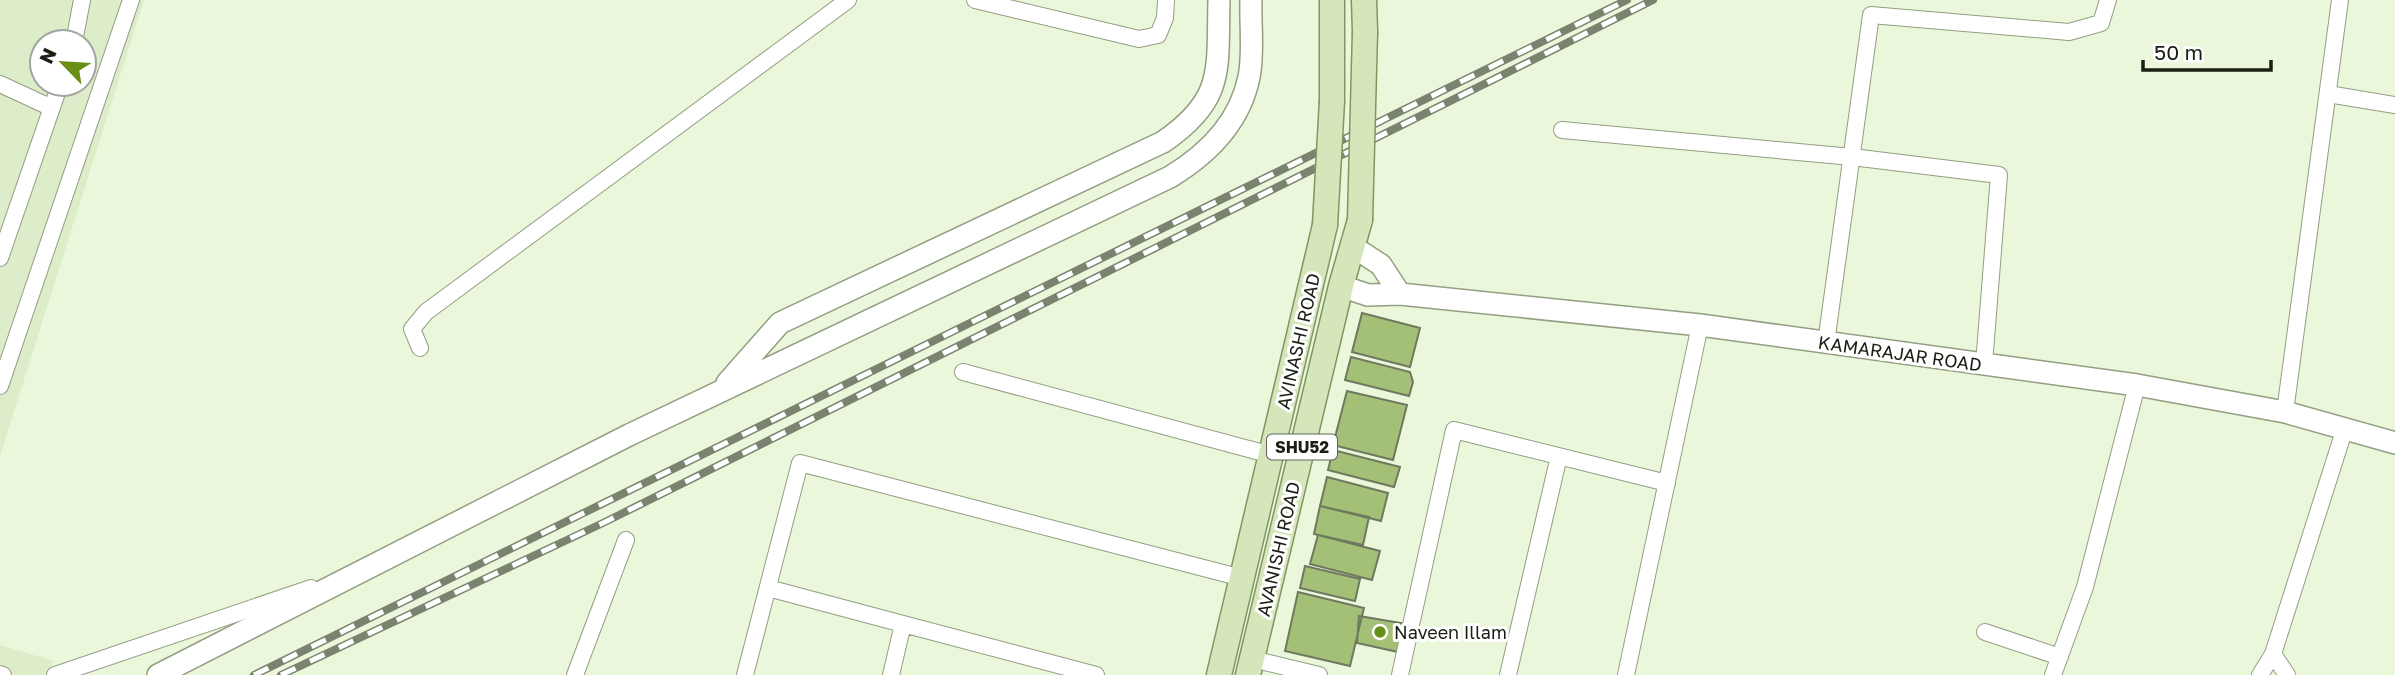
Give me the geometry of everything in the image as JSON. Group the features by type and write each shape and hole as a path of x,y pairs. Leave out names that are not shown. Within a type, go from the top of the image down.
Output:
{"main road":[{"path":"721,390 780,323 1163,142 1191,123 1206,103 1216,77 1219,0"},
{"path":"158,675 721,390 1170,177 1200,159 1240,107 1250,76 1251,0"},
{"name":"AVINASHI ROAD","path":"1219,675 1325,225 1332,101 1332,0"},
{"name":"AVANISHI ROAD","path":"1250,667 1341,286 1360,220 1364,0"},
{"path":"1352,246 1381,265 1400,294"},
{"name":"KAMARAJAR ROAD","path":"1341,286 1384,297 1400,294 1700,325 2137,385 2285,412 2344,431 2395,443"},
{"path":"1240,589 1264,606"}],"street":[{"path":"77,28 82,0"},
{"path":"0,386 131,0"},
{"path":"420,348 412,329 426,312 848,0"},
{"path":"975,0 1139,39 1158,35 1166,18 1166,0"},
{"path":"1826,343 1871,15 2069,32 2101,23 2108,0"},
{"path":"2285,412 2340,0"},
{"path":"0,84 52,108"},
{"path":"2328,94 2395,105"},
{"path":"0,258 55,98"},
{"path":"1562,130 1852,157 1999,175 1984,364"},
{"path":"1626,675 1700,325"},
{"path":"964,372 1271,455"},
{"path":"2053,675 2085,587 2137,385"},
{"path":"1400,675 1454,430 1667,483"},
{"path":"2260,675 2273,654 2344,431"},
{"path":"1508,675 1559,456"},
{"path":"745,675 800,463 1240,589"},
{"path":"575,675 626,540"},
{"path":"55,675 362,571"},
{"path":"768,588 1096,675"},
{"path":"891,675 903,624"},
{"path":"1985,632 2060,657"},
{"path":"2273,654 2287,675"},
{"path":"1250,667 1319,675"}],"shaded area":[{"path":"0,0 144,0 0,456"},
{"path":"0,645 54,661 46,675 0,675"}],"building":[{"path":"1362,313 1420,328 1410,367 1352,352"},
{"path":"1351,357 1410,372 1413,382 1409,396 1345,380"},
{"path":"1347,391 1407,405 1393,460 1333,445"},
{"path":"1333,450 1400,467 1394,487 1328,470"},
{"path":"1327,477 1388,493 1381,521 1320,506"},
{"path":"1320,506 1369,517 1363,545 1314,534"},
{"path":"1318,535 1380,551 1372,580 1310,564"},
{"path":"1305,566 1360,579 1355,601 1300,588"},
{"path":"1298,592 1364,608 1350,666 1285,651"},
{"name":"Naveen Illam","path":"1359,616 1407,624 1398,652 1357,643"}],"railway":[{"path":"254,675 1627,0"},
{"path":"281,675 605,522 1653,0"}],"place":[{"name":"Naveen Illam","path":"1380,632"}]}
